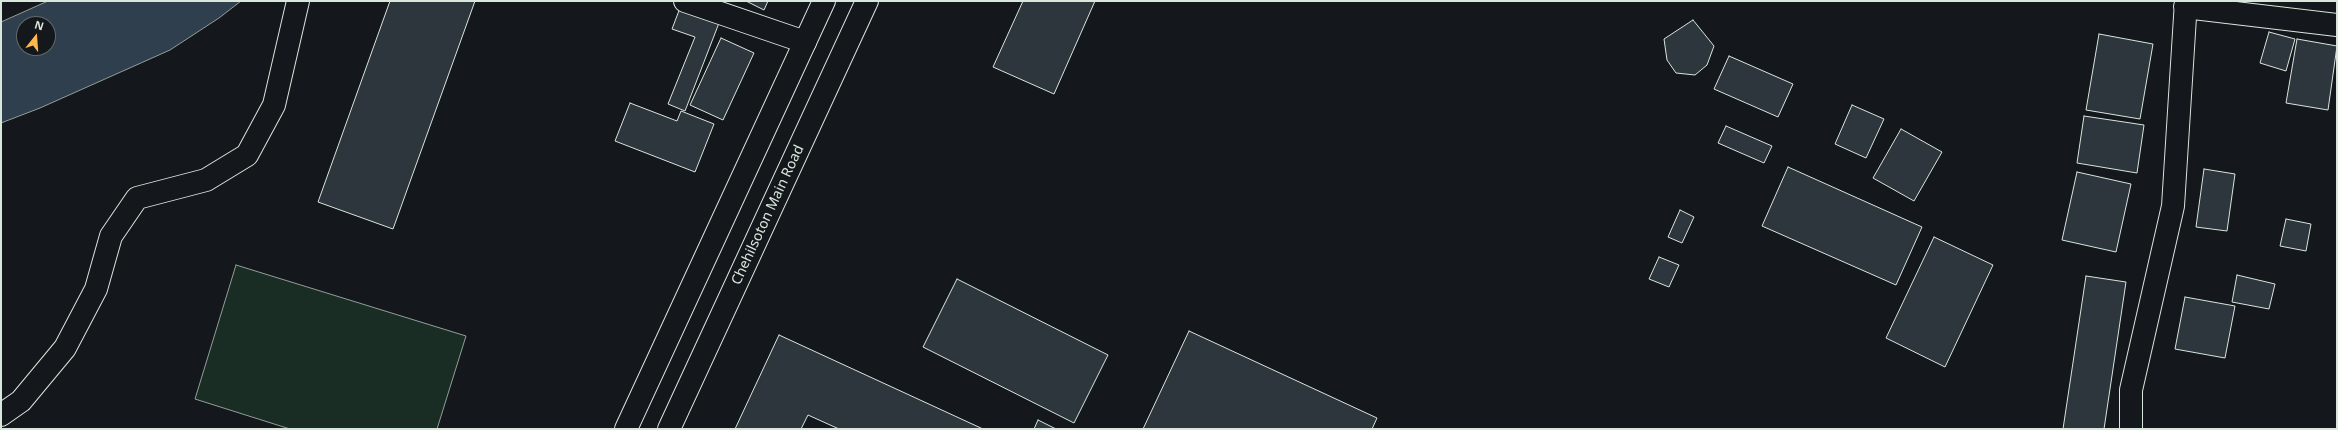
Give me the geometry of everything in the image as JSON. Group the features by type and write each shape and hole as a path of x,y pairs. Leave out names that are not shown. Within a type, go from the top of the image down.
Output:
{"street":[{"path":"1,415 21,402 65,348 96,289 111,236 137,198 206,180 247,155 274,104 298,1"},
{"path":"685,1 805,42"},
{"path":"626,429 824,1"},
{"name":"Chehilsoton Main Road","path":"669,429 868,1"},
{"path":"2131,429 2131,390 2174,206 2186,4 2337,25"}],"green space":[{"path":"236,265 466,336 437,429 290,429 195,399"}],"water":[{"path":"48,1 241,1 219,18 170,50 40,108 1,123 1,22"}],"building":[{"path":"390,1 475,1 393,229 318,202"},
{"path":"746,1 768,1 764,10"},
{"path":"1023,1 1095,1 1054,94 993,67"},
{"path":"680,8 719,23 685,111 668,104 695,37 672,29"},
{"path":"1693,20 1714,46 1707,65 1695,75 1676,73 1667,60 1664,39"},
{"path":"2269,32 2295,39 2286,71 2260,63"},
{"path":"2099,34 2153,44 2140,119 2086,110"},
{"path":"721,38 754,53 723,120 690,105"},
{"path":"2297,39 2337,46 2328,110 2286,103"},
{"path":"1729,56 1793,84 1778,117 1714,89"},
{"path":"630,103 677,121 681,111 714,124 695,172 615,141"},
{"path":"1852,105 1884,119 1866,158 1835,144"},
{"path":"2084,116 2144,125 2137,173 2077,163"},
{"path":"1726,126 1772,146 1764,163 1718,143"},
{"path":"1901,129 1942,152 1914,201 1873,178"},
{"path":"1788,167 1922,227 1896,285 1762,226"},
{"path":"2204,169 2235,174 2227,231 2196,227"},
{"path":"2077,172 2131,184 2116,252 2062,240"},
{"path":"1680,210 1694,217 1682,243 1668,237"},
{"path":"2286,219 2311,224 2306,251 2280,246"},
{"path":"1934,237 1993,265 1945,367 1886,338"},
{"path":"1659,257 1679,265 1669,287 1649,279"},
{"path":"2237,275 2275,284 2269,309 2232,302"},
{"path":"2086,276 2126,282 2104,429 2063,429"},
{"path":"957,279 1108,355 1074,423 923,347"},
{"path":"2185,297 2235,306 2225,358 2175,349"},
{"path":"1189,331 1377,418 1372,429 1143,429"},
{"path":"779,335 983,429 839,429 808,415 801,429 735,429"},
{"path":"1038,420 1056,429 1034,429"}]}
